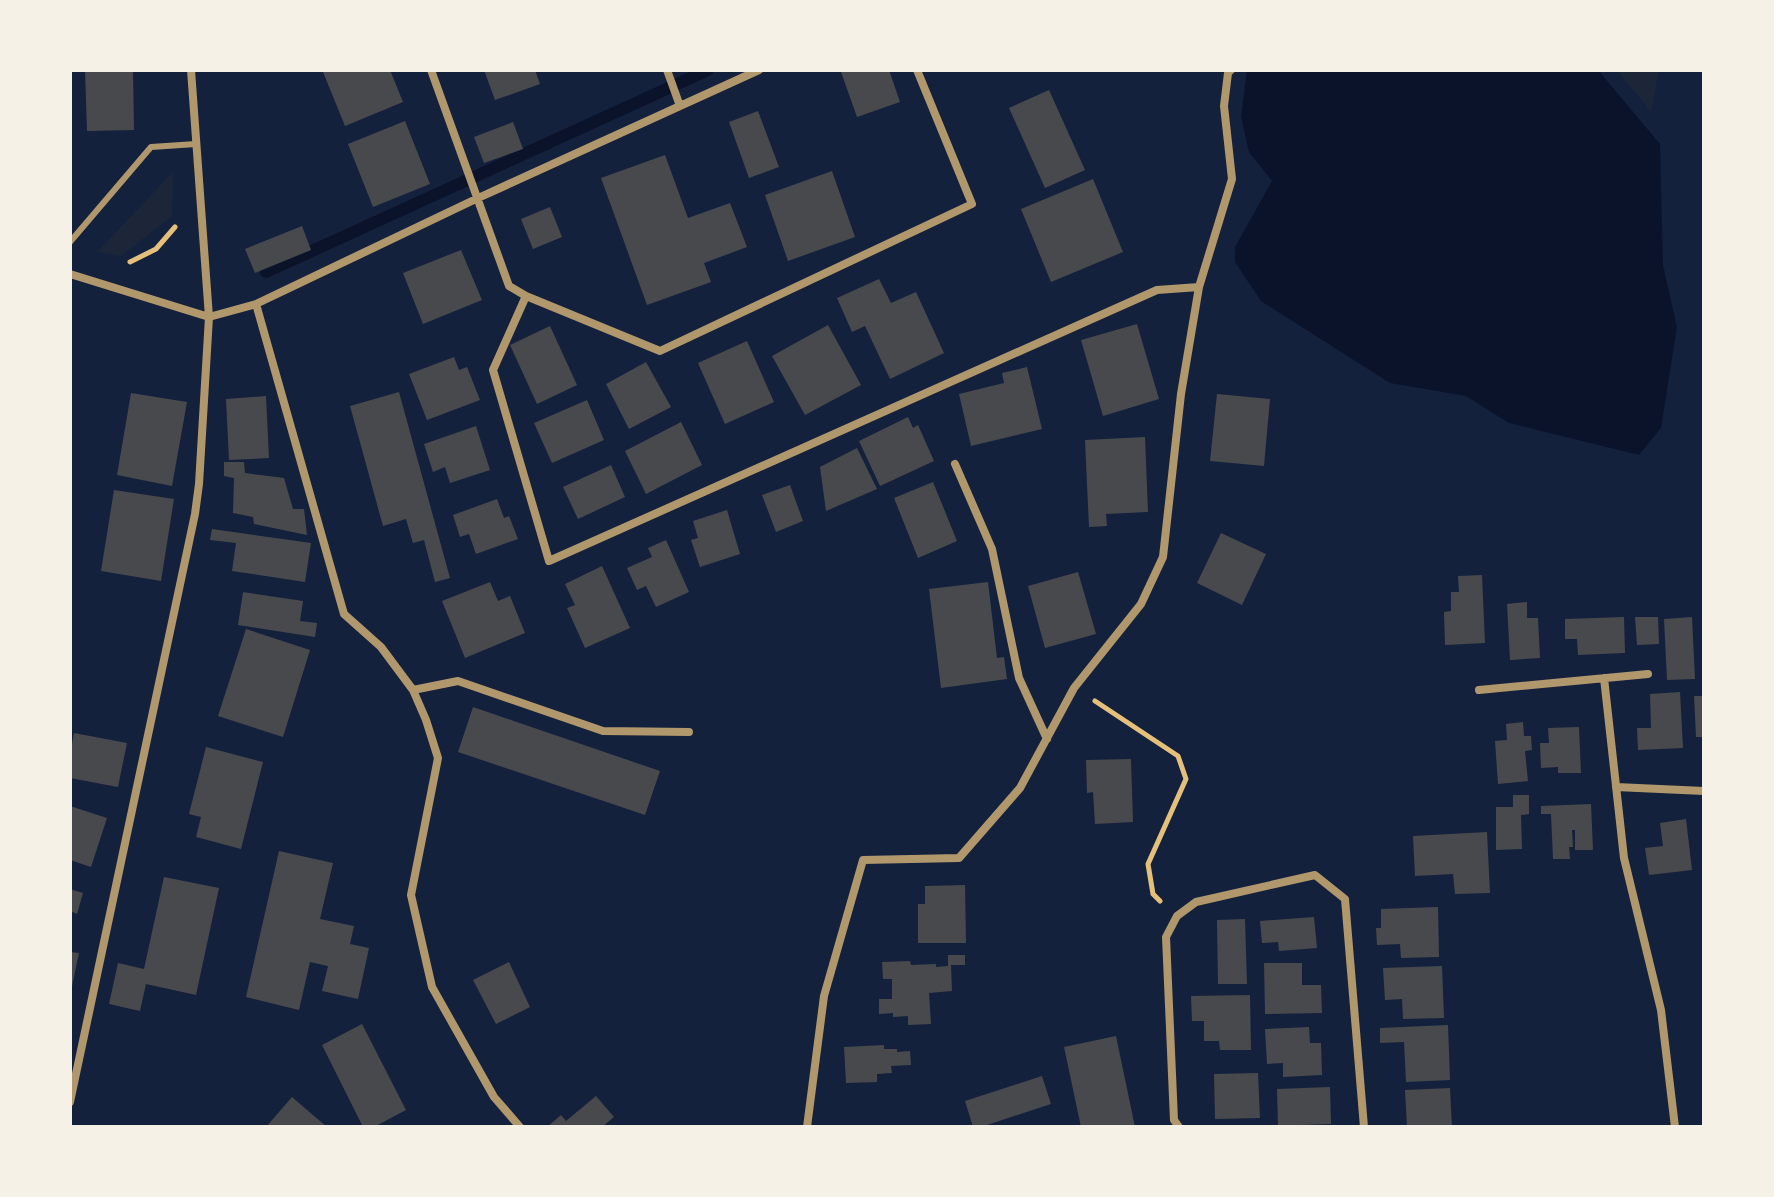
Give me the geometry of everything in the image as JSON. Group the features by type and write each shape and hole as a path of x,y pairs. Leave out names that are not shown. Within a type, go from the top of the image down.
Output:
{"street":[{"path":"70,1102 199,484 209,317 191,70"},
{"path":"431,70 509,286 526,296 660,351 972,204 917,70"},
{"path":"667,70 680,106"},
{"path":"70,275 209,317 256,304 476,199 759,70"},
{"path":"807,1127 824,996 863,860 959,858 1020,788 1074,688 1141,604 1163,557 1181,394 1199,287 1232,179 1224,106 1231,70"},
{"path":"526,296 493,370 549,561 1157,290 1199,287"},
{"path":"256,304 344,614 381,647 413,690 438,758 411,895 432,987 494,1097 520,1127"},
{"path":"955,464 992,549 1019,678 1047,739"},
{"path":"1479,690 1648,674"},
{"path":"1604,678 1624,858 1661,1010 1675,1127"},
{"path":"413,690 458,681 603,731 689,732"},
{"path":"1616,787 1704,791"},
{"path":"1179,1127 1174,1120 1166,937 1177,916 1196,902 1315,875 1345,899 1364,1127"}],"lane":[{"path":"70,242 151,147 196,144"}],"path":[{"path":"130,262 156,249 175,227"},
{"path":"1074,688 1178,756 1186,779 1148,864 1153,894 1177,916"}],"shaded area":[{"path":"1247,70 1598,70 1660,144 1663,265 1677,327 1661,428 1639,455 1509,423 1466,396 1390,383 1261,301 1235,262 1235,247 1272,181 1249,152 1241,117"},
{"path":"1617,70 1659,70 1651,112"},
{"path":"173,172 172,216 121,256 97,252"}],"building":[{"path":"85,70 133,70 134,130 87,131"},
{"path":"390,70 403,102 345,126 323,72"},
{"path":"484,70 535,70 540,84 495,100"},
{"path":"889,70 900,102 857,117 841,72"},
{"path":"1049,90 1085,170 1045,188 1009,108"},
{"path":"758,111 779,167 749,178 729,122"},
{"path":"405,121 430,184 373,207 348,144"},
{"path":"513,122 523,149 484,163 474,137"},
{"path":"665,155 688,218 730,203 747,247 704,263 711,282 647,305 601,178"},
{"path":"832,171 855,237 788,261 765,195"},
{"path":"1093,179 1123,252 1051,282 1021,209"},
{"path":"550,207 562,237 533,249 521,219"},
{"path":"302,226 311,250 255,273 245,249"},
{"path":"461,250 482,300 423,324 403,273"},
{"path":"879,279 891,303 916,292 944,353 890,379 865,326 852,332 837,298"},
{"path":"1137,324 1159,399 1103,416 1081,340"},
{"path":"828,325 861,385 805,415 772,356"},
{"path":"550,326 577,385 537,404 510,345"},
{"path":"747,341 774,402 725,424 698,363"},
{"path":"454,357 459,370 467,367 480,400 427,420 409,374"},
{"path":"646,362 671,407 629,429 606,384"},
{"path":"1027,367 1042,429 971,446 959,394 1004,383 1002,373"},
{"path":"399,392 450,578 435,582 424,540 413,543 406,519 383,526 350,406"},
{"path":"131,393 187,402 172,486 117,475"},
{"path":"1217,394 1270,399 1264,466 1210,461"},
{"path":"266,396 269,458 229,460 226,399"},
{"path":"587,400 604,440 552,463 534,423"},
{"path":"908,417 913,428 918,425 934,461 880,486 859,441"},
{"path":"681,422 702,465 646,494 625,451"},
{"path":"476,426 490,470 450,483 445,467 433,472 424,444"},
{"path":"1145,437 1148,512 1106,514 1107,526 1089,527 1085,440"},
{"path":"857,448 877,489 826,511 820,467"},
{"path":"224,462 244,462 245,473 284,478 293,509 304,509 307,535 254,524 253,517 233,513 234,478 224,476"},
{"path":"611,465 625,497 578,519 563,487"},
{"path":"933,482 957,541 918,558 894,498"},
{"path":"790,485 803,521 776,532 762,495"},
{"path":"114,490 174,499 161,581 101,571"},
{"path":"497,499 504,518 509,516 518,539 476,554 469,534 460,537 453,515"},
{"path":"727,510 740,554 700,567 691,540 698,538 693,521"},
{"path":"212,529 311,543 305,582 232,571 236,543 210,540"},
{"path":"1221,533 1266,554 1242,605 1197,583"},
{"path":"666,540 689,592 656,607 646,586 637,590 627,568 652,557 648,548"},
{"path":"602,566 630,628 585,648 567,608 575,605 565,584"},
{"path":"1078,572 1096,634 1045,648 1028,586"},
{"path":"1482,575 1485,643 1445,645 1444,612 1451,611 1451,592 1459,592 1458,576"},
{"path":"490,582 498,601 510,596 525,633 465,658 442,601"},
{"path":"988,582 997,658 1004,657 1007,679 941,688 929,589"},
{"path":"243,592 303,601 300,621 317,623 315,637 238,625"},
{"path":"1527,602 1527,618 1538,618 1540,658 1510,660 1507,604"},
{"path":"1624,617 1625,653 1578,655 1577,639 1565,639 1565,619"},
{"path":"1635,617 1658,617 1659,644 1637,645"},
{"path":"1692,617 1695,679 1667,680 1664,619"},
{"path":"246,629 310,650 283,737 218,716"},
{"path":"1680,692 1683,748 1638,750 1637,728 1651,728 1650,694"},
{"path":"1694,696 1704,696 1704,737 1696,737"},
{"path":"473,707 660,771 645,815 458,752"},
{"path":"1523,722 1524,736 1531,736 1532,750 1525,751 1528,781 1498,784 1495,741 1507,740 1506,724"},
{"path":"1579,727 1581,773 1558,773 1558,767 1541,768 1540,743 1549,743 1548,728"},
{"path":"74,733 127,743 118,787 70,778"},
{"path":"206,747 263,762 241,849 196,837 201,817 189,814"},
{"path":"1131,759 1133,822 1095,824 1093,792 1087,793 1086,760"},
{"path":"1513,795 1529,795 1529,814 1521,815 1522,849 1496,850 1496,807 1513,807"},
{"path":"1591,804 1593,850 1575,850 1575,830 1572,830 1570,859 1553,859 1551,814 1541,814 1541,806"},
{"path":"70,806 107,818 91,867 70,860"},
{"path":"1686,819 1692,870 1649,875 1645,848 1663,846 1660,823"},
{"path":"1487,832 1490,893 1455,894 1453,874 1415,876 1413,836"},
{"path":"279,851 333,863 320,919 354,926 350,944 369,948 358,999 322,991 328,966 310,962 299,1010 246,997"},
{"path":"164,877 219,888 196,995 146,984 140,1011 109,1004 118,963 144,969"},
{"path":"965,885 966,943 918,943 918,904 925,904 925,886"},
{"path":"70,889 83,893 77,914 70,911"},
{"path":"1438,907 1439,957 1401,958 1400,944 1377,945 1376,928 1381,928 1381,909"},
{"path":"1314,917 1317,948 1279,951 1278,942 1262,943 1260,921"},
{"path":"1245,919 1247,984 1218,984 1217,920"},
{"path":"70,952 79,953 71,991 70,991"},
{"path":"948,955 965,955 965,965 951,965 952,991 929,993 931,1024 908,1025 908,1016 879,1014 879,999 892,999 892,979 883,979 882,962 910,961 911,965 948,966"},
{"path":"509,962 530,1007 496,1024 473,980"},
{"path":"1264,963 1302,963 1302,985 1321,985 1322,1013 1265,1014"},
{"path":"1442,966 1444,1018 1403,1019 1402,999 1385,1000 1383,968"},
{"path":"1250,995 1251,1050 1220,1050 1219,1041 1204,1041 1204,1021 1192,1021 1191,996"},
{"path":"362,1024 406,1110 374,1127 363,1127 322,1045"},
{"path":"1448,1025 1450,1080 1406,1082 1404,1042 1380,1043 1380,1028"},
{"path":"1309,1027 1310,1043 1321,1043 1322,1075 1283,1077 1283,1063 1267,1064 1265,1029"},
{"path":"1116,1036 1135,1127 1081,1127 1064,1047"},
{"path":"884,1045 884,1049 897,1049 897,1052 910,1051 911,1065 891,1066 892,1073 877,1074 877,1082 846,1083 844,1047"},
{"path":"1258,1073 1260,1118 1215,1119 1214,1074"},
{"path":"1042,1076 1051,1104 973,1127 965,1101"},
{"path":"1330,1087 1331,1124 1278,1127 1277,1089"},
{"path":"1450,1088 1452,1127 1407,1127 1405,1090"},
{"path":"596,1096 614,1117 602,1127 547,1127 561,1115 566,1121"},
{"path":"292,1097 327,1127 266,1127"}],"waterway":[{"path":"266,272 708,70"}]}
